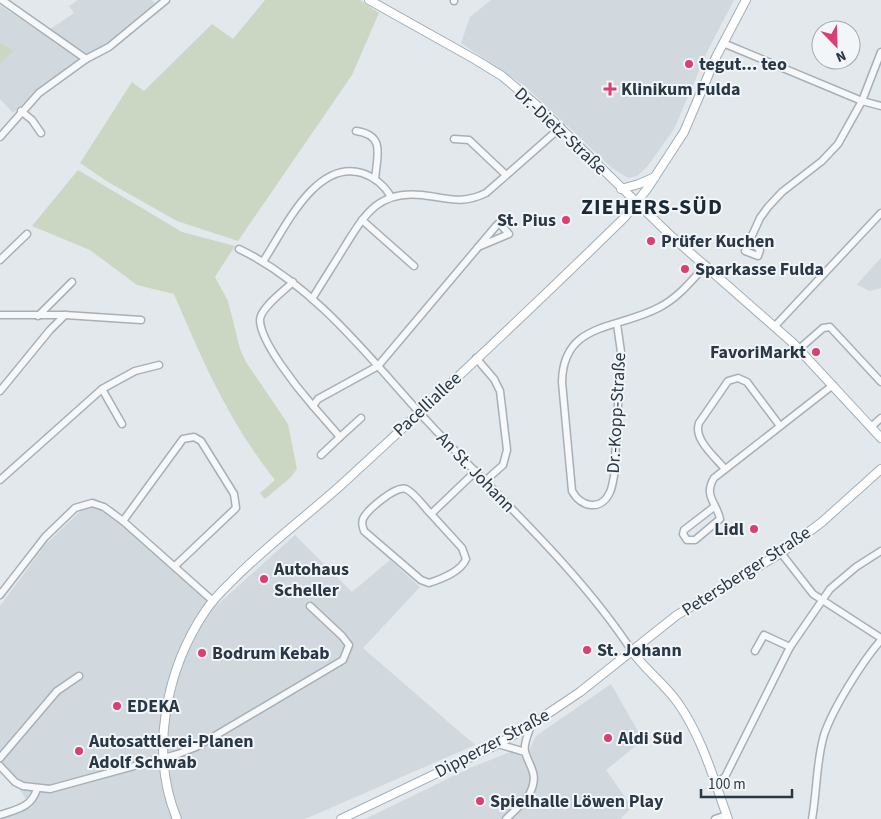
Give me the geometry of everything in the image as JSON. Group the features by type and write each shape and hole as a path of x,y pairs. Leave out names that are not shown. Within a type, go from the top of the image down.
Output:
{"main road":[{"name":"Dr.-Dietz-Straße","path":"369,0 489,68 519,90 561,127 636,203 799,348 881,438"},
{"name":"Pacelliallee","path":"178,819 170,799 165,758 166,704 188,643 213,601 244,569 419,412 622,220 656,176 684,132 723,43 746,0"},
{"path":"622,188 639,184 656,176"},
{"name":"Petersberger Straße","path":"632,651 677,615 781,552 822,522 881,469"},
{"path":"632,651 644,668 677,701 699,742 728,817"},
{"name":"Dipperzer Straße","path":"341,819 498,744 532,725 580,692 632,651"}],"street":[{"path":"2,0 86,59"},
{"path":"0,137 21,111 39,93 86,59 122,38 166,0"},
{"path":"723,43 862,101 881,106"},
{"path":"750,241 760,218 777,198 822,161 838,144 862,101 881,52"},
{"path":"21,111 32,120 41,133"},
{"path":"312,299 370,209 391,197 412,194 460,202 473,199 486,193 505,174 561,127"},
{"path":"356,131 372,136 376,142 378,149 374,179"},
{"path":"454,139 469,140 505,174"},
{"path":"264,260 312,189 322,180 336,173 345,171 359,172 374,179 391,197"},
{"path":"775,326 881,213"},
{"path":"362,220 414,266"},
{"path":"313,406 318,399 378,366 490,231 499,223 509,234 478,247"},
{"path":"0,260 27,234"},
{"name":"An St. Johann","path":"239,249 264,260 293,282 378,366 559,560 619,631 632,651"},
{"name":"Dr.-Kopp-Straße","path":"618,324 621,352 614,476 609,494 601,502 586,505 578,501 572,491 562,366 565,356 578,340 588,334 654,310 673,299 706,265"},
{"path":"38,316 72,282"},
{"path":"293,282 262,313 260,321 268,342 281,365 340,437"},
{"path":"0,315 65,315 141,320"},
{"path":"46,315 50,330"},
{"path":"0,391 50,330 65,315"},
{"path":"799,348 818,331 830,327 881,382"},
{"path":"476,358 494,378 500,391 507,450 503,465 485,481"},
{"path":"0,480 102,389 135,371 159,364"},
{"path":"725,469 700,439 697,430 699,423 728,381 738,378 747,382 780,426"},
{"path":"714,507 684,530 683,534 688,540 693,541 718,522 720,516 709,497 710,486 714,478 833,385"},
{"path":"102,389 122,424"},
{"path":"321,455 361,418"},
{"path":"872,427 881,418"},
{"path":"123,521 183,440 194,437 201,441 234,494 236,508 176,566"},
{"path":"431,514 476,471"},
{"path":"396,489 408,490 431,514 462,548 466,559 459,568 429,584 421,580 364,531 362,525 363,518 396,489"},
{"path":"0,595 45,538 75,508 92,503 104,507 123,521 176,566 213,601"},
{"path":"715,784 725,776 790,647 830,589 856,567 881,550"},
{"path":"781,552 813,594 822,602 881,639 870,652 838,706 824,735 812,819"},
{"path":"0,766 15,782 37,789 64,785 165,758 196,747 344,660 349,645 310,606"},
{"path":"755,651 764,635 790,647"},
{"path":"0,758 57,691 79,676"},
{"path":"506,819 527,797 534,782 533,767 525,752 526,742 532,725"},
{"path":"498,744 525,752"},
{"path":"0,815 26,806 32,801 37,789"},
{"path":"715,819 728,817"}],"shaded area":[{"path":"78,0 152,0 156,6 124,33 74,62 13,113 0,99 0,64 14,51 0,42 0,5 43,34 74,13 69,6"},
{"name":"Klinikum Fulda","path":"491,0 734,0 709,48 674,129 647,167 637,176 628,178 612,168 525,86 461,43 470,17"},
{"path":"881,258 881,288 870,291 859,286 857,284"},
{"path":"94,498 113,508 217,605 295,535 352,592 390,560 420,587 363,648 475,745 305,819 0,819 0,811 22,808 29,804 0,759 0,606 45,545"},
{"path":"611,684 643,740 606,770 632,807 620,819 365,819 472,767 508,753 514,752 521,756 523,754 531,764 529,750 536,736"}],"green space":[{"path":"265,0 360,0 379,13 352,75 238,241 177,221 108,182 80,163 132,82 144,91 212,24 233,39"},
{"path":"0,42 14,51 0,64"},
{"path":"78,170 182,232 235,246 215,277 228,301 240,349 246,362 288,424 297,469 291,477 265,499 260,493 275,480 244,437 218,391 174,294 137,285 90,250 32,226"}],"place":[{"name":"tegut... teo","path":"689,64"},
{"name":"Klinikum Fulda","path":"610,89"},
{"name":"St. Pius","path":"566,220"},
{"name":"Prüfer Kuchen","path":"651,241"},
{"name":"Sparkasse Fulda","path":"685,269"},
{"name":"FavoriMarkt","path":"816,352"},
{"name":"Lidl","path":"754,529"},
{"name":"Autohaus Scheller","path":"264,579"},
{"name":"St. Johann","path":"587,650"},
{"name":"Bodrum Kebab","path":"202,653"},
{"name":"EDEKA","path":"117,706"},
{"name":"Aldi Süd","path":"608,738"},
{"name":"Autosattlerei-Planen Adolf Schwab","path":"79,751"},
{"name":"Spielhalle Löwen Play","path":"480,801"}],"district":[{"name":"ZIEHERS-SÜD","path":"652,206"}]}
